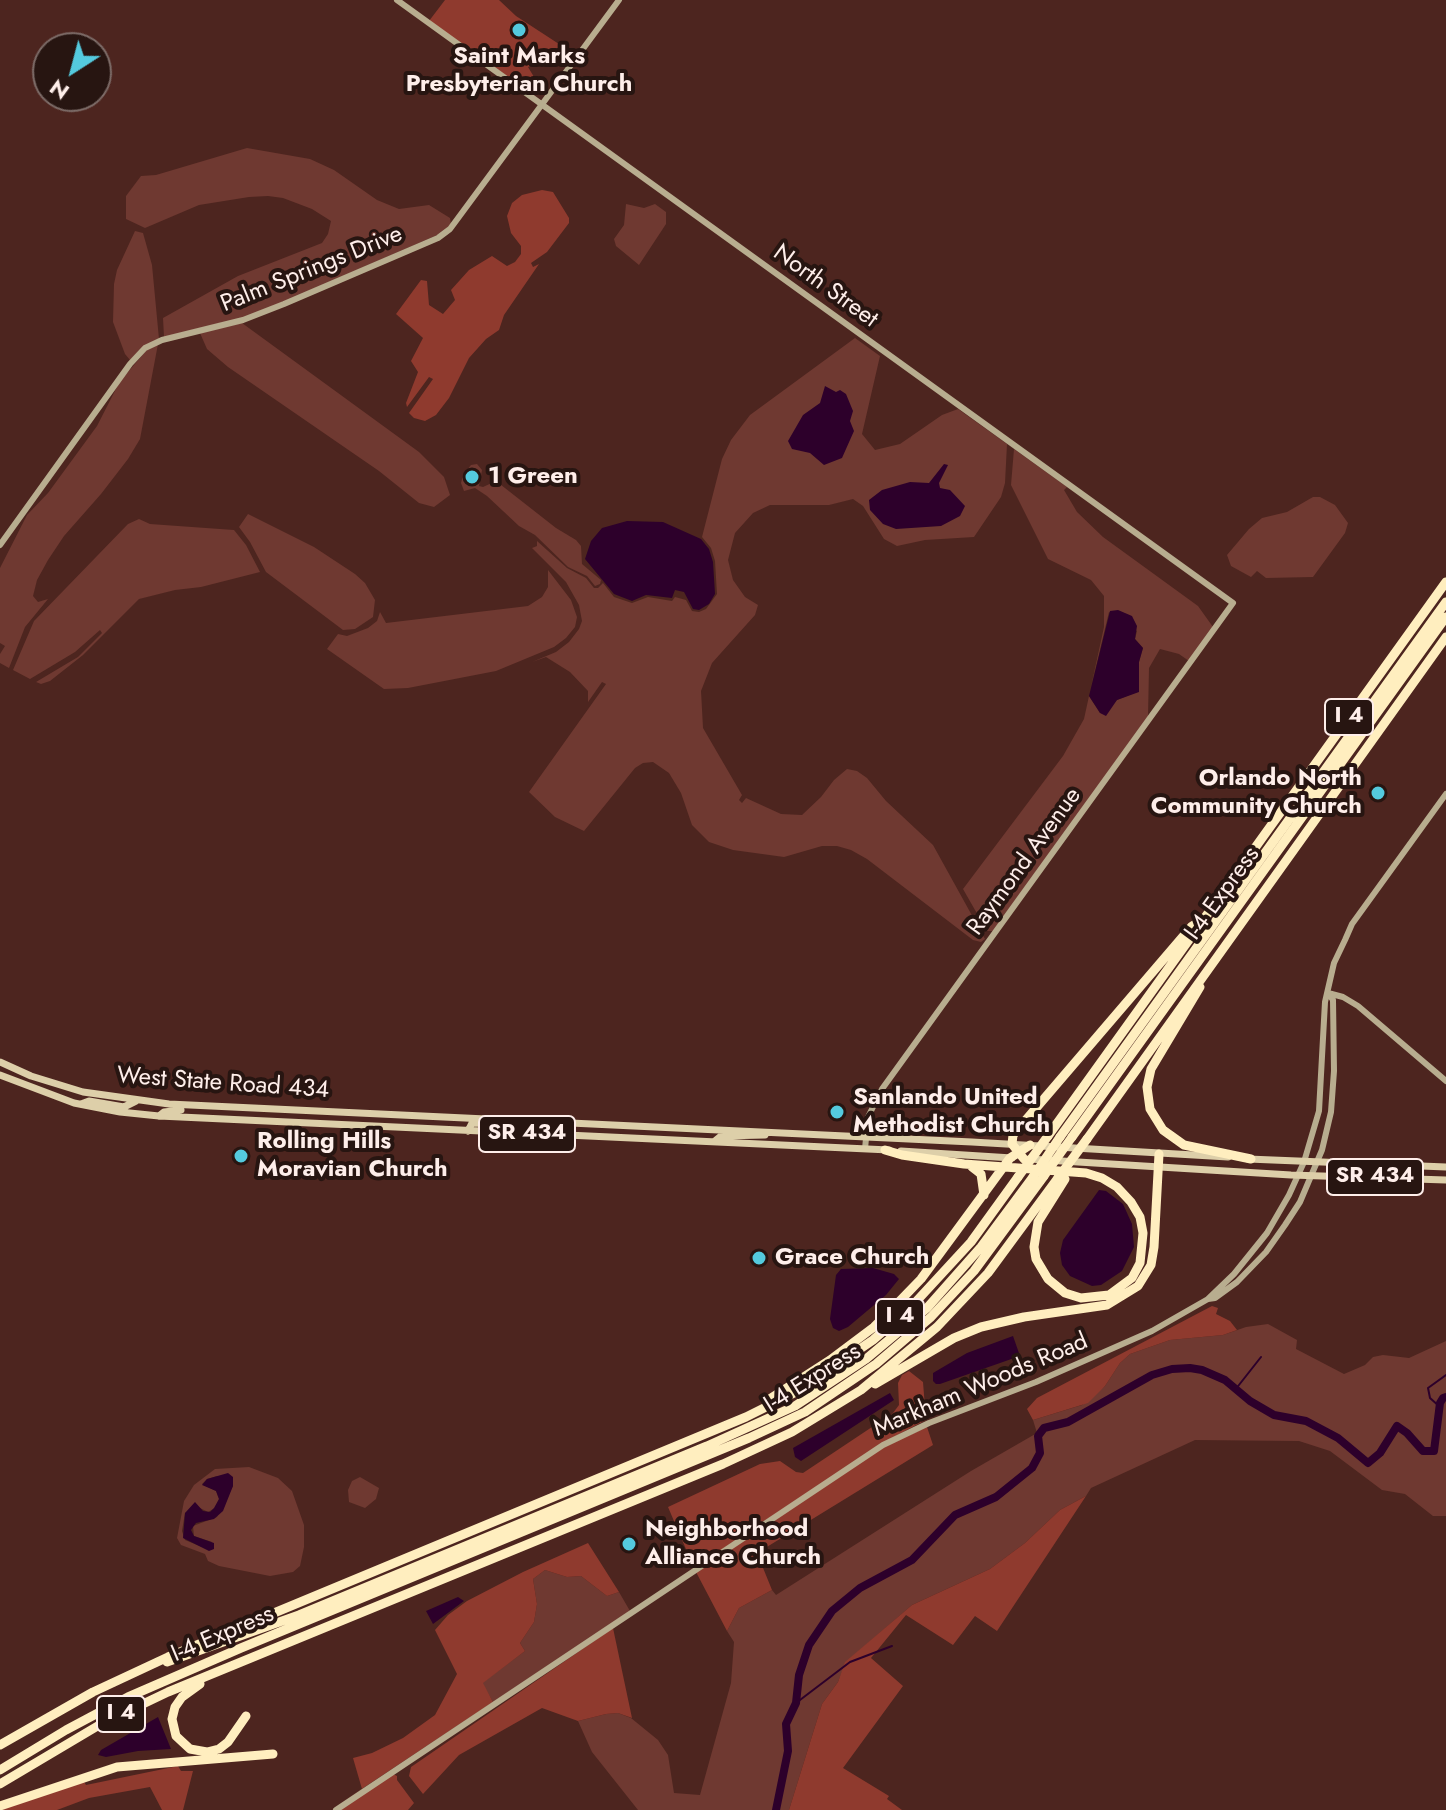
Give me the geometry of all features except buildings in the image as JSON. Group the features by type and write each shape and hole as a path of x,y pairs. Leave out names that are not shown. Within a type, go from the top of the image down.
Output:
{"highway":[{"name":"I 4","path":"0,1745 63,1708 144,1668 746,1417 833,1369 891,1326 957,1260 1446,582"},
{"name":"I-4 Express","path":"144,1668 182,1659 299,1615 720,1441 795,1406 866,1359 927,1308 981,1247 1446,602"},
{"name":"I-4 Express","path":"0,1770 128,1697 749,1438 805,1412 876,1364 931,1317 974,1271 1446,617"},
{"name":"I 4","path":"0,1784 126,1711 723,1464 792,1432 861,1390 912,1351 962,1303 1062,1178 1446,637"},
{"path":"1016,1153 1013,1135 1192,926 1205,918"},
{"path":"1206,972 1197,996 1151,1069 1148,1102 1160,1127 1184,1145 1251,1159"},
{"path":"746,1417 874,1327 921,1279 1003,1168 1016,1153 1030,1145"},
{"path":"885,1150 969,1165 1086,1173 1117,1187 1140,1217 1143,1233 1140,1263 1132,1278 1109,1295 1081,1298 1065,1293 1048,1279 1036,1259 1034,1247 1038,1222 1062,1178"},
{"path":"861,1390 888,1378 954,1338 981,1327 1024,1317 1107,1305 1127,1295 1138,1286 1151,1265 1159,1154"},
{"path":"969,1165 981,1174 984,1195"},
{"path":"246,1716 228,1742 207,1752 185,1746 176,1736 173,1725 175,1707 188,1692 250,1658"},
{"path":"0,1806 117,1767 273,1754"}],"main road":[{"name":"West State Road 434","path":"0,1062 71,1089 136,1101 207,1107 516,1120"},
{"name":"SR 434","path":"0,1075 42,1093 79,1104 159,1116 885,1150 1016,1153"},
{"path":"79,1104 89,1101 124,1107 136,1101"},
{"path":"159,1116 174,1109 207,1107"},
{"name":"SR 434","path":"516,1120 920,1140 1016,1153 1158,1166 1446,1180"},
{"path":"468,1131 472,1123 504,1124 516,1120"},
{"path":"663,1139 706,1136 717,1130"},
{"path":"715,1141 721,1136 758,1137 773,1132"},
{"name":"SR 434","path":"1030,1145 1304,1162 1446,1167"}],"street":[{"name":"North Street","path":"397,0 1233,603"},
{"name":"Palm Springs Drive","path":"0,545 130,364 145,348 162,340 243,320 443,235 458,220 619,0"},
{"name":"Raymond Avenue","path":"865,1149 868,1117 882,1089 1233,603"},
{"path":"1446,794 1352,924 1334,963 1328,993 1358,1006 1446,1081"},
{"name":"Markham Woods Road","path":"1208,1299 1215,1298 1237,1282 1266,1252 1300,1202 1318,1162 1331,1112 1333,1000 1328,993"},
{"name":"Markham Woods Road","path":"336,1810 883,1445 929,1423 1124,1344 1178,1318 1208,1299 1234,1274 1267,1233 1304,1162 1319,1111 1328,993"}],"shaded area":[{"path":"445,0 499,0 516,16 562,46 564,53 557,60 528,67 537,82 532,94 429,21"},
{"path":"247,148 310,159 334,170 377,200 399,209 429,205 450,218 451,224 442,233 283,302 242,318 164,337 163,318 238,276 322,243 328,234 331,221 312,209 268,196 199,205 145,228 126,219 126,196 141,176 156,175"},
{"path":"542,190 553,192 569,223 547,252 531,263 533,267 539,264 504,315 499,330 469,358 449,398 436,415 425,421 414,418 409,413 433,379 429,377 407,407 418,372 411,361 423,338 396,314 421,280 427,281 429,305 443,314 455,300 451,290 469,270 492,256 507,266 515,262 521,254 521,246 511,233 507,216 512,203 522,195"},
{"path":"626,204 644,208 655,204 666,212 666,224 639,265 616,246 614,239 624,225"},
{"path":"135,231 143,233 152,265 159,339 144,346 130,360 113,322 114,284"},
{"path":"242,323 419,452 444,477 450,495 434,507 419,503 207,349 200,333"},
{"path":"855,338 880,356 862,434 875,450 900,444 942,415 958,409 1007,444 1001,497 974,537 925,540 897,546 884,539 863,506 853,499 829,505 770,505 753,513 735,533 728,560 733,580 745,597 758,605 755,615 712,663 701,691 703,728 742,795 739,800 742,803 746,798 781,814 802,815 847,769 867,778 886,801 933,845 985,939 981,942 973,940 851,850 822,846 784,857 733,850 709,842 692,825 681,793 669,773 653,762 635,768 584,831 555,817 529,792 606,684 602,682 588,702 588,691 570,672 546,657 532,662 556,652 569,642 582,621 579,605 566,582 532,548 537,546 537,541 567,568 586,578 594,588 603,583 614,597 632,603 648,597 672,601 675,597 686,600 692,611 706,609 717,594 715,561 711,548 702,537 722,459 731,440 750,415"},
{"path":"158,344 140,439 128,459 48,560 37,580 33,596 38,602 48,599 25,627 9,668 0,663 0,654 5,646 0,643 0,568 27,515 48,493 97,426 120,381 147,350"},
{"path":"825,386 846,394 853,411 850,421 854,431 842,458 824,465 810,453 792,449 788,441 803,415 820,403"},
{"path":"1014,449 1067,487 1064,490 1077,512 1103,537 1198,606 1213,627 1189,661 1179,654 1160,649 1149,668 1148,717 993,931 987,931 963,889 1063,756 1084,719 1089,696 1100,713 1117,700 1139,691 1139,662 1143,648 1135,639 1137,631 1109,612 1091,687 1104,627 1104,596 1091,580 1048,559 1011,485"},
{"path":"477,464 482,470 479,486 496,481 576,540 581,546 582,564 601,580 600,584 595,586 587,576 568,567 487,496 475,488 464,491 461,483 463,475 471,465"},
{"path":"944,464 948,465 939,483 940,488 950,490 965,506 960,516 941,526 896,529 883,524 870,510 869,500 882,490 910,482 929,483"},
{"path":"1313,497 1335,505 1348,523 1345,533 1313,577 1266,578 1257,571 1251,577 1231,566 1227,555 1262,518 1287,512"},
{"path":"248,514 314,547 355,574 365,583 375,600 373,617 355,629 343,630 266,572 239,527"},
{"path":"139,519 150,524 234,530 260,572 139,599 83,655 50,681 36,682 78,657 102,633 100,630 75,652 30,679 13,670 34,621 128,524"},
{"path":"627,521 663,522 701,539 709,549 713,562 715,594 709,604 699,610 693,609 684,592 675,590 672,598 646,595 632,601 614,594 585,559 591,541 602,528"},
{"path":"548,570 571,600 577,617 575,627 554,647 496,671 408,688 384,689 327,649 338,634 347,636 368,628 377,621 380,612 386,623 528,606 542,597 548,587"},
{"path":"1118,610 1132,616 1137,626 1135,639 1143,648 1139,662 1139,692 1117,700 1106,716 1100,713 1089,696 1110,611"},
{"path":"1099,1190 1106,1191 1123,1204 1132,1224 1134,1247 1122,1271 1101,1285 1092,1286 1070,1276 1062,1265 1060,1253 1063,1240"},
{"path":"873,1268 894,1274 899,1279 886,1295 848,1327 839,1331 833,1328 830,1319 836,1275 841,1269"},
{"path":"1212,1306 1218,1308 1216,1314 1230,1321 1237,1330 1223,1335 1170,1340 1130,1354 1088,1403 1033,1420 1027,1409 1037,1398"},
{"path":"1268,1324 1297,1340 1296,1349 1344,1374 1365,1365 1373,1357 1409,1358 1446,1341 1446,1516 1433,1516 1405,1494 1382,1490 1330,1451 1299,1441 1195,1440 1091,1488 1086,1496 1060,1510 1025,1543 990,1569 912,1605 846,1662 838,1682 822,1704 789,1810 638,1810 592,1752 578,1721 618,1713 631,1718 658,1740 668,1755 674,1793 700,1795 731,1683 734,1642 727,1631 739,1608 772,1590 776,1595 971,1471 1037,1433 1033,1420 1082,1405 1105,1386 1130,1354 1170,1340 1223,1335"},
{"path":"1013,1336 1020,1356 940,1384 933,1381 933,1373 967,1353"},
{"path":"909,1371 923,1382 926,1420 882,1443 694,1568 668,1507 760,1464 780,1461 803,1473 893,1413 899,1405 898,1383 902,1375"},
{"path":"890,1393 894,1400 801,1461 795,1457 793,1448"},
{"path":"927,1427 933,1445 757,1553 772,1590 739,1608 727,1631 696,1572 884,1447"},
{"path":"249,1467 278,1478 292,1491 304,1525 300,1566 293,1572 270,1576 219,1566 208,1561 205,1554 181,1545 177,1538 184,1501 194,1485 215,1469","holes":["217,1476 231,1481 233,1486 217,1517 193,1526 194,1536 212,1542 202,1547 185,1540 182,1531 185,1513 200,1508 208,1512 215,1508 219,1499 216,1491 202,1484"]},
{"path":"228,1473 233,1477 233,1486 223,1511 214,1519 196,1523 191,1530 194,1536 214,1543 214,1549 209,1551 183,1538 185,1513 195,1502 203,1511 210,1512 219,1499 216,1491 202,1485 207,1479"},
{"path":"360,1477 379,1488 376,1499 365,1508 349,1502 348,1490 352,1481"},
{"path":"1086,1496 997,1631 975,1616 953,1645 906,1615 871,1658 903,1686 843,1768 889,1796 887,1799 902,1810 789,1810 822,1704 838,1682 845,1662 912,1605 990,1569 1025,1543 1060,1510"},
{"path":"588,1543 619,1592 607,1596 581,1576 567,1577 545,1570 533,1579 537,1604 534,1622 520,1643 525,1651 483,1683 493,1702 362,1789 353,1758 372,1753 403,1738 435,1715 457,1674 435,1630 448,1615 467,1601 523,1572"},
{"path":"545,1570 567,1577 581,1576 607,1596 619,1592 630,1611 493,1702 482,1683 525,1651 520,1643 534,1622 537,1604 533,1579"},
{"path":"458,1597 464,1601 433,1624 426,1611"},
{"path":"613,1628 632,1718 618,1713 578,1721 542,1708 459,1755 423,1794 409,1776 411,1767"},
{"path":"158,1717 171,1749 106,1757 98,1755 101,1750"},
{"path":"178,1766 181,1771 193,1771 183,1810 162,1810 150,1787 89,1798 57,1810 0,1810 83,1780 86,1785"},
{"path":"393,1774 414,1803 408,1810 340,1810"}],"waterway":[{"path":"1235,1390 1261,1357"},
{"path":"776,1810 788,1751 786,1724 796,1703 799,1675 809,1645 832,1611 860,1588 912,1560 955,1515 996,1497 1032,1468 1040,1453 1038,1436 1044,1428 1068,1422 1152,1375 1190,1368 1225,1380 1250,1401 1274,1415 1306,1421 1338,1438 1368,1463 1380,1453 1397,1426 1423,1451 1434,1451 1440,1403 1446,1397"},
{"path":"1440,1407 1430,1398 1428,1388 1446,1375"},
{"path":"796,1703 850,1662 892,1646"}],"place":[{"name":"Saint Marks Presbyterian Church","path":"519,30"},
{"name":"1 Green","path":"472,477"},
{"name":"Orlando North Community Church","path":"1378,793"},
{"name":"Sanlando United Methodist Church","path":"837,1112"},
{"name":"Rolling Hills Moravian Church","path":"241,1156"},
{"name":"Grace Church","path":"759,1258"},
{"name":"Neighborhood Alliance Church","path":"629,1544"}]}
